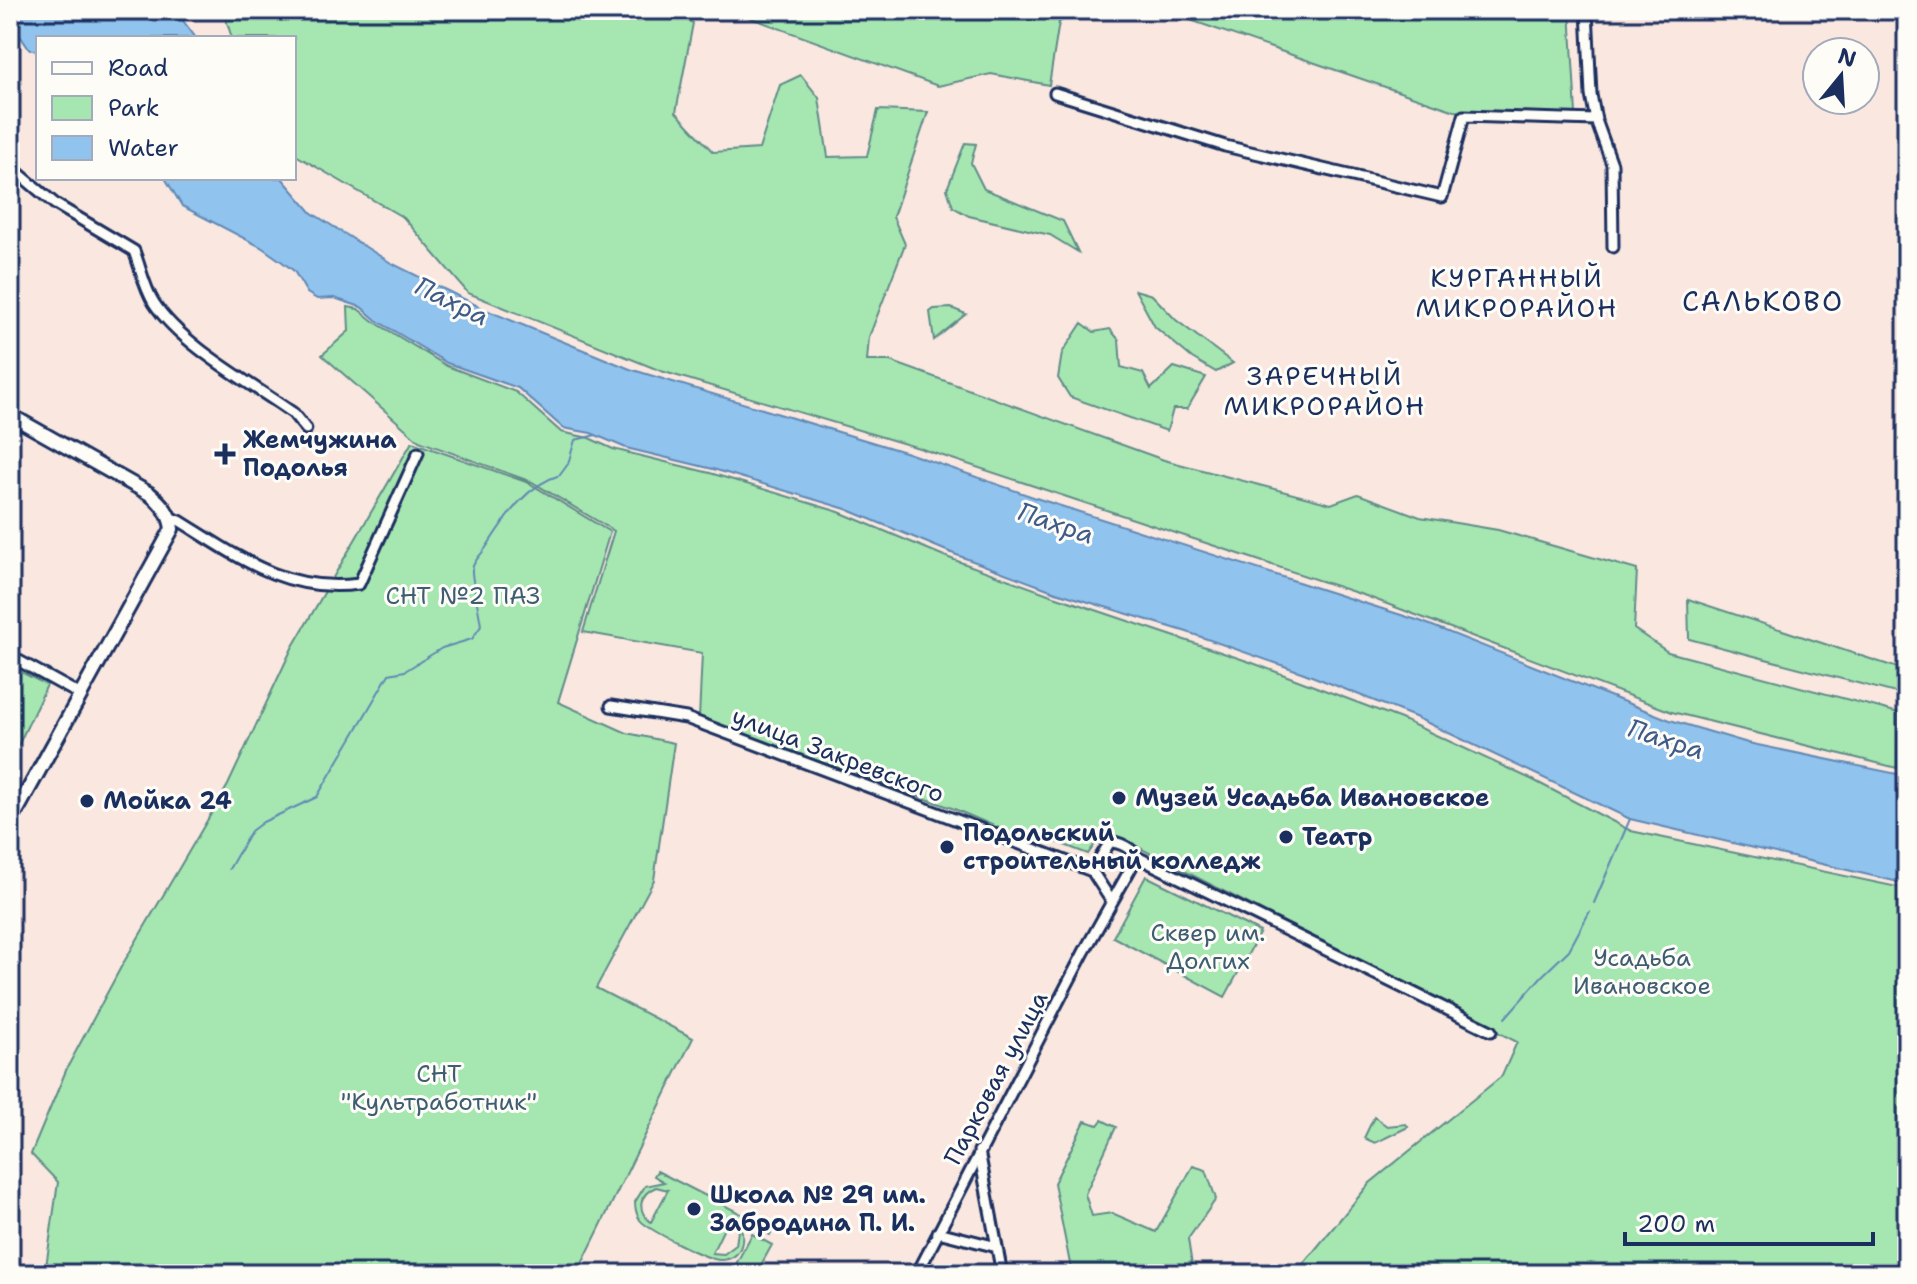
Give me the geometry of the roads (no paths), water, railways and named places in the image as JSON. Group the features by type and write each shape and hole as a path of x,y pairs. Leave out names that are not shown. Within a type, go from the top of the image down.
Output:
{"main road":[{"path":"10,415 150,494 162,503 171,518 172,529 10,823"}],"street":[{"path":"1587,10 1590,85 1596,120 1612,164 1613,247"},
{"path":"1055,93 1225,146 1442,197 1464,116 1596,120"},
{"path":"10,166 55,204 134,251 147,290 171,325 293,413 306,429"},
{"path":"171,518 273,576 338,587 359,584 418,453"},
{"path":"10,656 81,695"},
{"name":"улица Закревского","path":"611,706 686,718 1092,871"},
{"path":"1112,902 1092,871 1110,842 1117,842 1135,852 1137,857 1491,1031"},
{"name":"Парковая улица","path":"917,1274 979,1151 1137,857"},
{"path":"979,1151 1002,1274"},
{"path":"938,1232 997,1247"}],"water":[{"path":"10,10 175,10 194,36 36,36 36,51 29,49 10,21"},
{"name":"Пахра","path":"166,180 284,180 312,213 391,263 486,310 630,369 908,453 1039,499 1420,621 1670,720 1748,743 1907,776 1907,884 1630,819 1415,717 1304,673 1187,632 1056,592 846,509 713,469 626,448 591,433 563,428 518,388 447,363 376,320 361,307 334,298 317,299 307,293 294,271 261,247 182,206"}],"waterway":[{"path":"229,869 251,831 263,822 317,797 389,674 405,671 442,648 472,639 481,626 472,574 475,561 526,495 560,475 568,464 575,440 596,435"},
{"path":"1594,903 1630,819"},
{"path":"1505,1018 1569,950 1590,911"}],"place":[{"name":"Жемчужина Подолья","path":"225,454"},
{"name":"Музей Усадьба Ивановское","path":"1119,798"},
{"name":"Мойка 24","path":"87,801"},
{"name":"Театр","path":"1286,837"},
{"name":"Подольский строительный колледж","path":"947,847"},
{"name":"Школа № 29 им. Забродина П. И.","path":"694,1209"}],"district":[{"name":"КУРГАННЫЙ МИКРОРАЙОН","path":"1517,293"},
{"name":"САЛЬКОВО","path":"1763,301"},
{"name":"ЗАРЕЧНЫЙ МИКРОРАЙОН","path":"1325,391"}],"park label":[{"name":"СНТ №2 ПАЗ","path":"463,596"},
{"name":"Сквер им. Долгих","path":"1208,947"},
{"name":"Усадьба Ивановское","path":"1642,972"},
{"name":"СНТ \"Культработник\"","path":"439,1088"}]}
